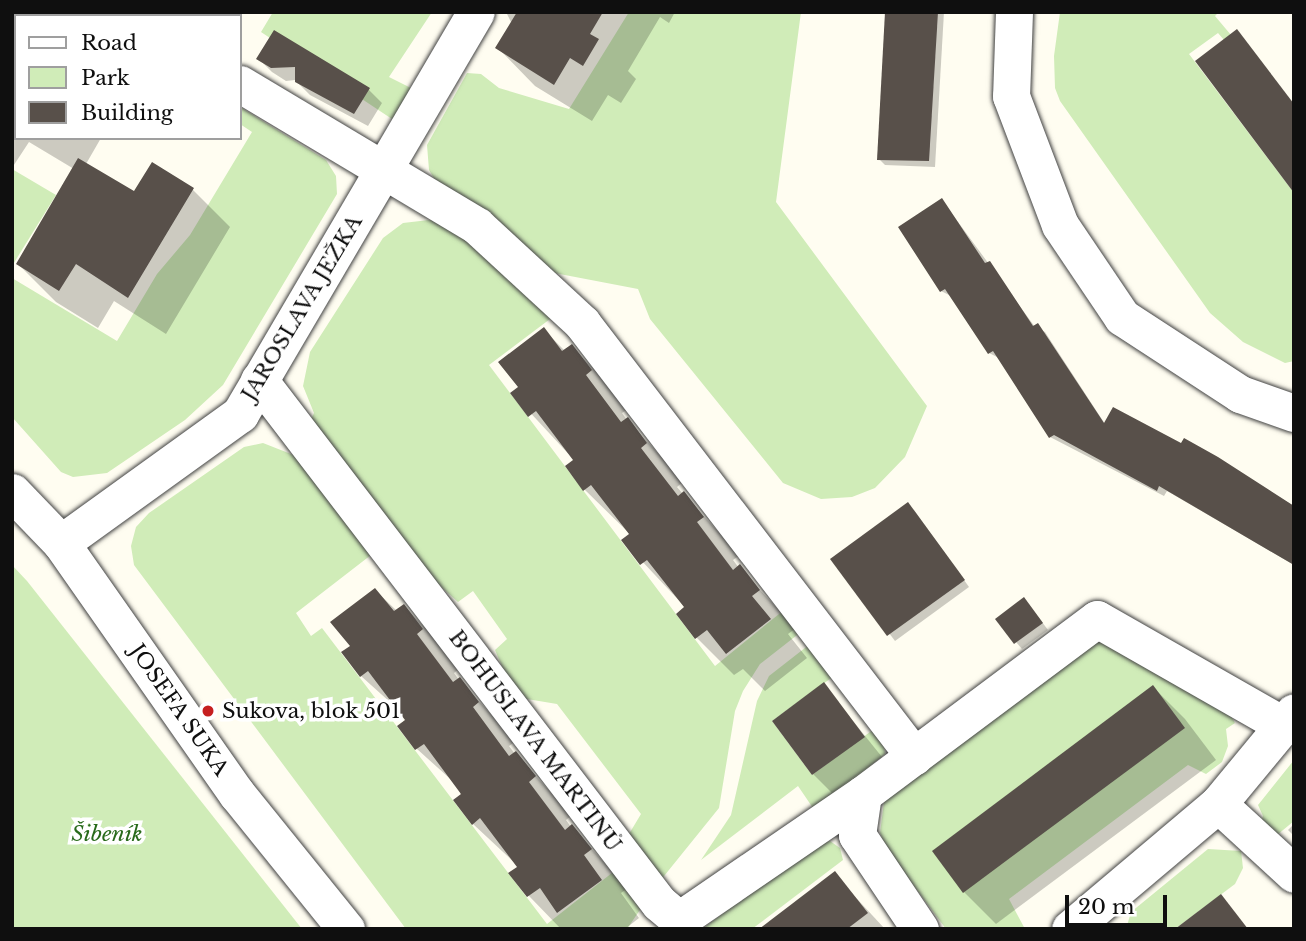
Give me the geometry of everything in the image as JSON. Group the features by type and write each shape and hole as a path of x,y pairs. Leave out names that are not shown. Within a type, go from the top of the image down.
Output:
{"street":[{"name":"JAROSLAVA JEŽKA","path":"61,543 240,414 476,12"},
{"path":"1014,12 1011,96 1060,225 1122,317 1240,394 1294,413"},
{"path":"242,85 477,226 582,323 914,755"},
{"name":"BOHUSLAVA MARTINŮ","path":"259,380 659,903 679,920 863,794"},
{"name":"JOSEFA SUKA","path":"12,492 61,543 237,794 346,929"},
{"path":"920,929 857,835 863,794 1097,619 1288,718 1218,804 1080,925"},
{"path":"1218,804 1294,874"}],"green space":[{"path":"273,12 432,12 389,77 415,90 398,123 261,32"},
{"path":"629,12 801,12 776,202 927,406 905,457 875,488 852,497 821,499 783,483 650,319 638,289 544,271 438,185 429,170 427,145 467,73 481,74 499,88 569,109"},
{"path":"1060,12 1219,12 1215,16 1231,35 1224,40 1218,33 1189,54 1294,193 1294,361 1285,363 1243,342 1210,313 1060,101 1055,88 1054,56"},
{"path":"242,108 326,160 336,176 337,194 223,385 185,420 107,473 73,477 61,472 12,417 12,278 117,341 157,274 190,235 252,132 242,125"},
{"path":"12,169 56,195 12,266"},
{"path":"446,218 554,316 489,365 715,666 784,610 801,632 760,664 743,691 735,711 719,808 656,886 629,834 641,814 557,704 515,697 495,650 507,639 473,591 458,602 411,560 308,426 314,413 303,386 310,352 383,238 403,223"},
{"path":"263,443 296,456 371,555 296,613 311,636 322,628 547,924 617,869 644,904 627,929 406,929 134,565 131,546 136,527 149,513 244,447"},
{"name":"Šibeník","path":"12,565 27,581 302,929 12,929"},
{"path":"1094,632 1228,710 1235,723 1226,729 1228,746 1222,762 1206,774 1188,765 1009,899 1025,929 946,929 887,850 880,833 885,794"},
{"path":"810,644 834,676 772,721 812,775 874,729 884,744 885,754 815,811 798,786 701,860 731,815 757,701 769,676"},
{"path":"1294,760 1294,821 1277,835 1259,828 1263,816 1258,805"},
{"path":"830,841 840,848 843,860 752,929 702,929 815,845"},
{"path":"1208,849 1241,851 1243,868 1235,884 1175,929 1126,929 1131,912"}],"building":[{"path":"517,12 603,12 590,34 599,39 583,66 570,58 554,85 495,48"},
{"path":"885,12 938,12 929,161 877,160"},
{"path":"1237,29 1294,104 1294,193 1195,61"},
{"path":"274,30 370,88 354,114 295,82 295,67 271,68 256,59"},
{"path":"78,158 134,191 152,162 194,188 128,298 76,264 59,291 16,264"},
{"path":"942,198 985,263 990,261 1033,326 1038,323 1104,423 1113,407 1181,443 1184,438 1294,506 1294,565 1159,486 1157,491 1054,435 1049,438 993,351 988,354 945,289 940,292 898,227"},
{"path":"544,327 562,351 572,344 592,370 586,375 621,422 628,417 647,443 641,448 678,496 684,491 704,517 697,522 733,570 740,564 760,590 752,596 771,619 726,654 707,630 695,639 676,614 684,607 647,560 640,565 621,540 629,534 591,485 583,491 565,466 573,460 536,411 528,417 510,393 518,387 498,362"},
{"path":"908,502 965,580 887,636 830,559"},
{"path":"375,588 394,611 404,604 423,629 417,634 453,682 460,677 479,702 473,707 509,756 516,751 536,776 529,782 565,830 572,824 592,849 584,855 602,880 557,913 540,888 527,897 508,873 517,867 480,818 472,825 453,800 461,794 424,744 415,750 397,726 405,720 368,671 360,677 341,652 350,646 330,622"},
{"path":"1024,597 1043,623 1014,644 995,619"},
{"path":"824,682 865,737 812,775 772,721"},
{"path":"1153,685 1185,728 963,893 932,851"},
{"path":"835,871 868,913 847,929 759,929"},
{"path":"1221,894 1248,929 1175,929"}],"place":[{"name":"Sukova, blok 501","path":"208,711"}]}
